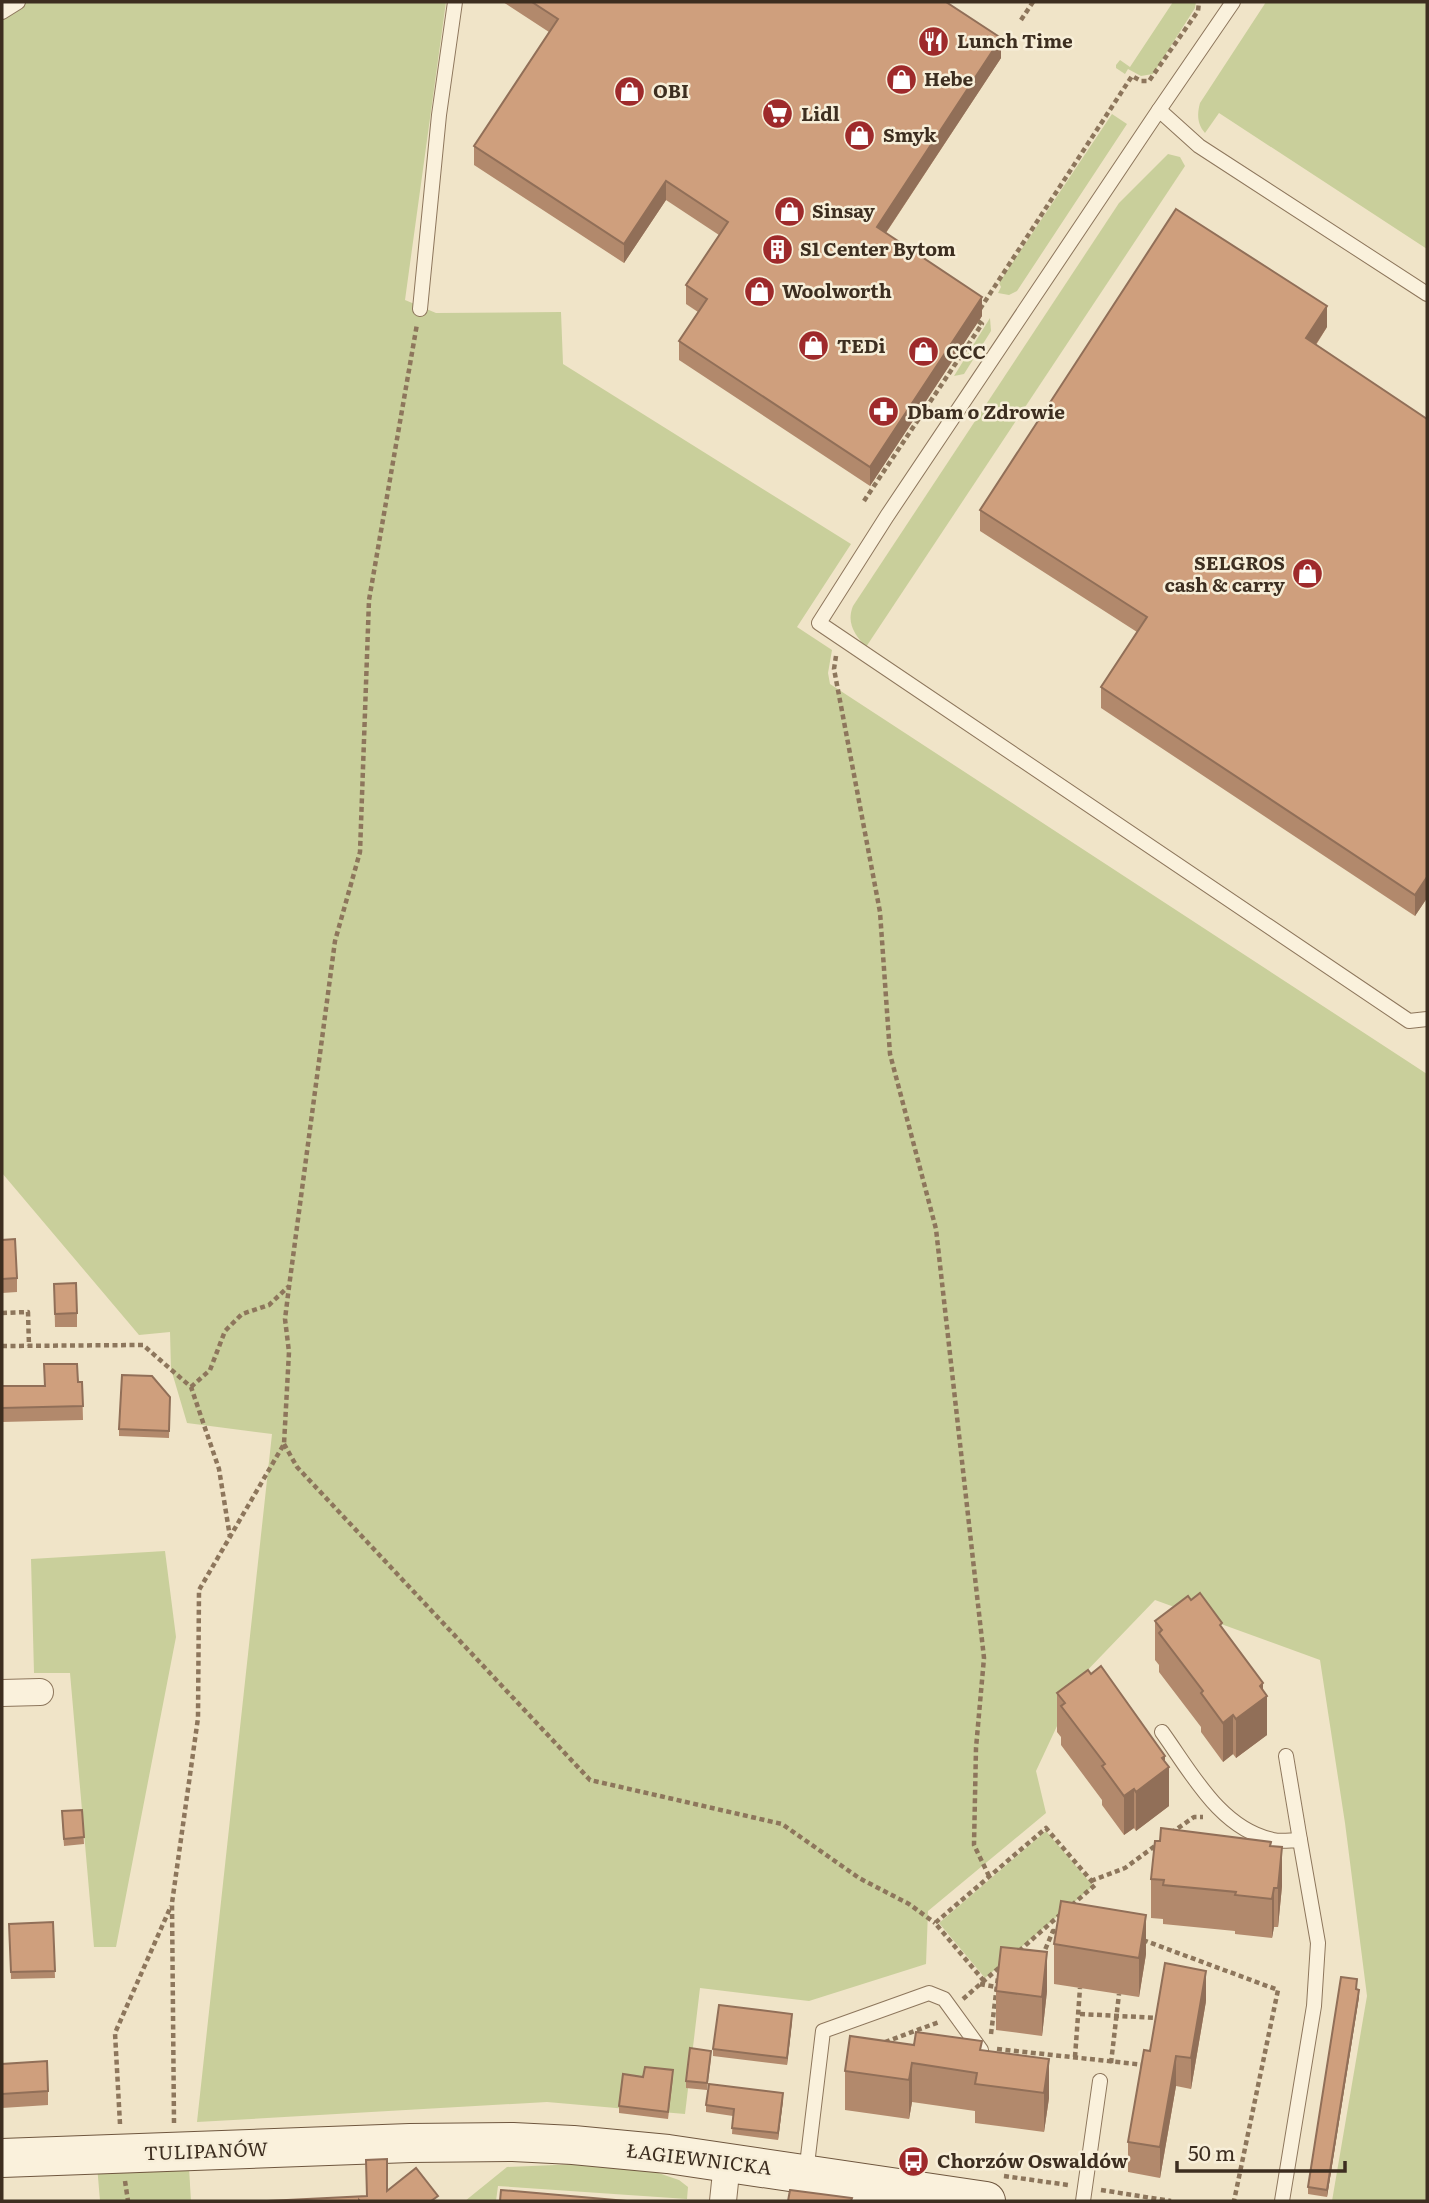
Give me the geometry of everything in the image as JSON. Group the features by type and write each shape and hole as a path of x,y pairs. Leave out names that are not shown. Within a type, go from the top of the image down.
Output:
{"street":[{"path":"2,1693 40,1692"},
{"name":"TULIPANÓW","path":"2,2158 410,2143"},
{"name":"ŁAGIEWNICKA","path":"410,2143 573,2145 806,2174 995,2189"},
{"path":"723,2201 727,2163"}],"lane":[{"path":"2,12 18,2"},
{"path":"420,309 439,115 455,2"},
{"path":"1233,2 933,447 819,623 1409,1021 1427,1019"},
{"path":"1159,110 1199,146 1427,294"},
{"path":"1162,1732 1216,1806 1242,1829 1273,1841 1300,1840"},
{"path":"1282,2201 1314,2006 1318,1943 1286,1756"},
{"path":"806,2174 822,2031 929,1993 944,1999 981,2050"},
{"path":"1084,2194 1100,2081"}],"path":[{"path":"1021,20 1033,2"},
{"path":"864,501 982,324 974,318 1132,76 1141,81 1149,81 1198,10 1199,2"},
{"path":"174,2152 172,1903 198,1718 199,1590 284,1444 289,1352 285,1320 289,1287 335,941 360,852 369,600 420,309"},
{"path":"839,636 834,669 880,912 890,1054 936,1229 984,1658 976,1748 974,1845 989,1877"},
{"path":"191,1387 210,1370 225,1331 242,1314 269,1305 289,1287"},
{"path":"2,1313 28,1312 29,1346"},
{"path":"2,1346 143,1345 191,1387 219,1469 230,1537"},
{"path":"284,1444 297,1467 590,1780 782,1824 859,1878 909,1904 935,1923 982,1982 996,1987"},
{"path":"1091,1881 1125,1868 1194,1816 1231,1819"},
{"path":"935,1923 1046,1828 1094,1885 1015,1954"},
{"path":"122,2154 115,2033 172,1903"},
{"path":"1037,1969 1056,1919"},
{"path":"1053,1931 1066,1932"},
{"path":"1133,1939 1146,1940 1278,1990 1234,2201"},
{"path":"881,2043 943,2020 951,2009 1005,1963"},
{"path":"1009,1979 998,1977 996,1987 990,2040 998,2049 1153,2066"},
{"path":"1075,2057 1080,1988"},
{"path":"1111,2063 1119,1994"},
{"path":"1080,2014 1161,2018"},
{"path":"995,2189 1171,2201"}],"green space":[{"path":"2,2 446,2 405,300 436,313 561,312 563,364 851,544 797,627 832,650 828,673 830,684 1427,1074 1427,2201 1332,2201 1367,1996 1345,1823 1320,1660 1155,1600 1079,1679 1036,1771 1046,1813 928,1911 926,1964 809,2001 700,1988 685,2114 547,2102 197,2122 272,1434 187,1423 171,1369 170,1332 139,1335 2,1173"},
{"path":"1173,2 1196,2 1195,8 1153,74 1141,76 1128,69 1125,74 1116,68 1120,60 1130,67"},
{"path":"1266,2 1427,2 1427,249 1219,113 1205,133 1202,130 1198,119 1200,103"},
{"path":"1112,114 1127,124 1017,291 1009,295 998,293 1001,287 999,283"},
{"path":"1168,154 1180,157 1185,166 866,647 853,628 853,606 1119,203"},
{"path":"990,318 991,331 964,374 954,376"},
{"path":"165,1551 176,1637 116,1947 94,1947 70,1673 34,1673 31,1559"},
{"path":"1046,1831 1093,1886 985,1978 939,1923"},
{"path":"626,2162 679,2180 688,2187 687,2199 498,2186 496,2201 465,2201 507,2167"},
{"path":"97,2165 189,2168 191,2201 100,2201"}],"building":[{"path":"532,2 946,2 1001,38 877,227 982,297 870,467 679,341 707,299 686,285 728,222 666,181 624,244 474,146 558,19"},
{"path":"1176,209 1327,306 1306,338 1427,419 1427,877 1415,895 1101,687 1147,617 980,510"},
{"path":"15,1239 17,1278 2,1279 2,1240"},
{"path":"76,1283 77,1313 55,1314 54,1284"},
{"path":"44,1364 77,1364 78,1382 82,1382 83,1406 2,1408 2,1386 45,1386"},
{"path":"122,1375 152,1376 170,1397 169,1431 119,1429"},
{"path":"1200,1593 1263,1683 1260,1686 1267,1696 1236,1719 1233,1715 1223,1723 1201,1693 1203,1691 1159,1633 1162,1630 1155,1621 1188,1596 1191,1600"},
{"path":"1101,1666 1165,1756 1162,1758 1169,1767 1136,1792 1134,1789 1124,1796 1102,1766 1105,1764 1061,1706 1065,1703 1057,1693 1088,1670 1091,1674"},
{"path":"82,1810 84,1837 64,1839 62,1811"},
{"path":"1161,1828 1271,1842 1270,1846 1282,1847 1278,1888 1274,1888 1272,1899 1235,1895 1236,1892 1163,1885 1164,1880 1151,1879 1155,1841 1160,1841"},
{"path":"1061,1901 1146,1915 1139,1958 1054,1944"},
{"path":"53,1922 55,1971 11,1972 9,1924"},
{"path":"1001,1947 1047,1952 1042,1997 996,1991"},
{"path":"1165,1963 1206,1971 1191,2058 1176,2056 1160,2147 1128,2142 1144,2050 1150,2051"},
{"path":"1341,1977 1357,1979 1356,1989 1359,1990 1327,2190 1308,2187"},
{"path":"719,2005 792,2014 787,2058 713,2049"},
{"path":"916,2032 982,2041 980,2050 1049,2059 1044,2093 975,2084 977,2073 912,2063 909,2080 845,2071 850,2036 914,2045"},
{"path":"690,2048 711,2051 707,2083 686,2081"},
{"path":"47,2061 48,2091 2,2094 2,2064"},
{"path":"645,2067 673,2070 668,2112 619,2106 623,2074 643,2077"},
{"path":"709,2084 783,2093 778,2133 732,2128 734,2109 706,2105"},
{"path":"387,2159 387,2191 416,2168 438,2196 431,2201 267,2201 367,2196 366,2160"},
{"path":"501,2190 627,2201 500,2201"},
{"path":"790,2190 852,2198 851,2201 788,2201"}],"place":[{"name":"Lunch Time","path":"934,41"},
{"name":"Hebe","path":"901,79"},
{"name":"OBI","path":"630,91"},
{"name":"Lidl","path":"778,114"},
{"name":"Smyk","path":"860,135"},
{"name":"Sinsay","path":"789,211"},
{"name":"S1 Center Bytom","path":"777,249"},
{"name":"Woolworth","path":"759,291"},
{"name":"TEDi","path":"814,346"},
{"name":"CCC","path":"923,352"},
{"name":"Dbam o Zdrowie","path":"884,412"},
{"name":"SELGROS cash & carry","path":"1308,574"},
{"name":"Chorzów Oswaldów","path":"914,2161"}]}
